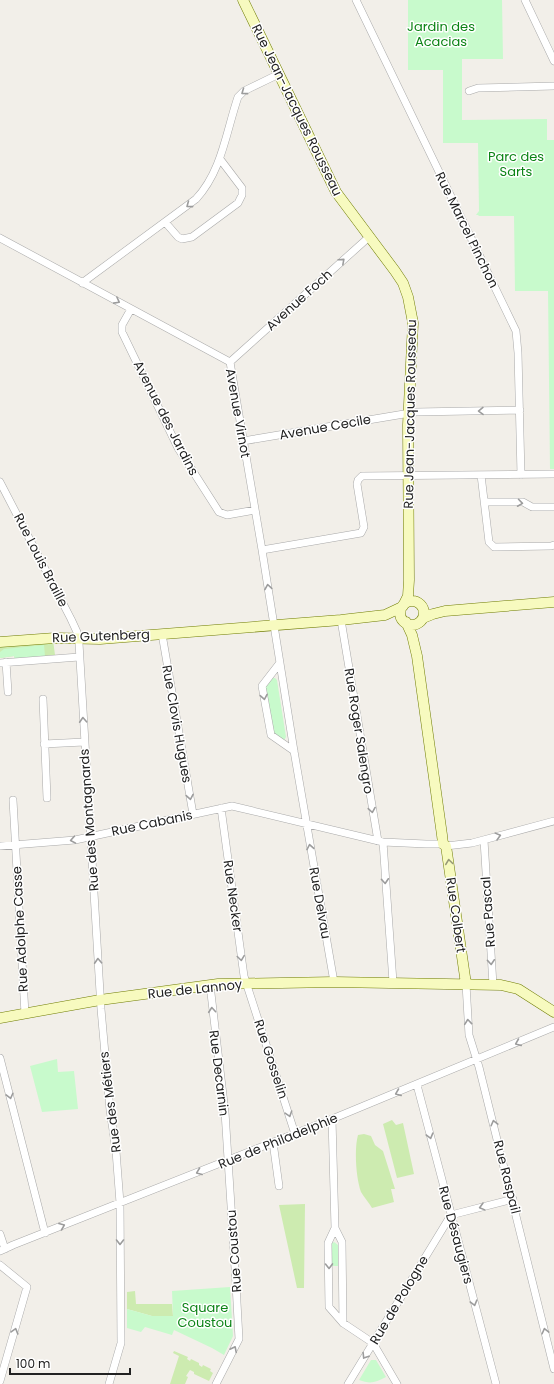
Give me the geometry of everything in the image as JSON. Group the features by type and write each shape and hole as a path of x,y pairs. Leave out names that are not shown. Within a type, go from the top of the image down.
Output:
{"street":[{"name":"Rue Jean-Jacques Rousseau","path":"243,0 336,192 403,283 412,311 413,327 408,413 409,561 408,592 403,607"},
{"name":"Rue Marcel Pinchon","path":"356,0 516,331 518,343 520,410 520,475"},
{"path":"525,0 554,61"},
{"path":"82,283 196,200 201,194 220,160 238,97 244,91 279,74"},
{"path":"469,91 478,88 554,86"},
{"path":"165,222 178,237 182,239 192,237 238,203 242,195 242,188 220,160"},
{"name":"Avenue Foch","path":"230,362 369,237"},
{"name":"Avenue Virnot","path":"1,239 230,362 294,751"},
{"name":"Avenue des Jardins","path":"131,309 122,325 122,332 184,458 219,512 227,515 255,510"},
{"name":"Avenue Cecile","path":"243,441 408,413 520,410"},
{"path":"262,550 360,533 364,527 358,482 359,478 364,476 554,474"},
{"path":"481,475 490,542 494,547 554,545"},
{"name":"Rue Louis Braille","path":"0,482 71,619 78,639"},
{"path":"485,502 523,502 532,507 554,507"},
{"name":"Rue Jean-Jacques Rousseau","path":"409,561 415,589 421,605"},
{"path":"381,616 389,614 403,607 408,602 413,601 429,609 445,611"},
{"path":"381,616 404,621 413,625 433,614 445,611 554,602"},
{"path":"418,656 419,627 424,612 421,605"},
{"path":"403,607 401,614 412,635 418,656 445,845"},
{"name":"Rue Gutenberg","path":"0,642 44,638 100,639 381,616"},
{"name":"Rue Roger Salengro","path":"341,620 380,842 393,982"},
{"name":"Rue Clovis Hugues","path":"162,634 193,814"},
{"name":"Rue des Montagnards","path":"78,639 100,1000"},
{"name":"Rue Gutenberg","path":"8,692 3,663 79,657"},
{"path":"279,664 262,686 270,735 294,751"},
{"path":"43,699 47,798"},
{"path":"44,744 84,742"},
{"name":"Rue Delvau","path":"294,751 334,982"},
{"name":"Rue Adolphe Casse","path":"13,800 25,1014"},
{"name":"Rue Cabanis","path":"0,846 56,843 91,837 232,806 307,824"},
{"name":"Rue Necker","path":"221,808 246,984"},
{"path":"307,824 380,842 445,845 464,844 484,840 554,821"},
{"name":"Rue Pascal","path":"484,840 493,985"},
{"name":"Rue Colbert","path":"445,845 466,984"},
{"name":"Rue de Lannoy","path":"0,1018 100,1000 210,985 334,982 493,985 515,988 551,1010"},
{"name":"Rue Gosselin","path":"246,984 296,1134"},
{"name":"Rue Raspail","path":"466,984 470,1035 513,1199 554,1369"},
{"name":"Rue Decarnin","path":"210,985 213,1021 225,1112 228,1160"},
{"name":"Rue des Métiers","path":"100,1000 120,1203 121,1343 110,1384"},
{"name":"Rue de Philadelphie","path":"3,1250 296,1134 554,1028"},
{"path":"0,1058 45,1233"},
{"name":"Rue Désaugiers","path":"417,1085 496,1384"},
{"path":"332,1119 335,1228 342,1242 343,1323"},
{"path":"273,1142 279,1186"},
{"name":"Rue Coustou","path":"216,1384 239,1339 228,1160"},
{"path":"451,1215 513,1199"},
{"name":"Rue de Pologne","path":"348,1384 451,1215"},
{"path":"335,1228 328,1243 329,1307 343,1323 373,1343 397,1384"},
{"path":"0,1234 3,1250"},
{"path":"0,1265 27,1287 0,1382"}],"green space":[{"name":"Parc des Sarts","path":"408,0 502,0 503,59 462,59 462,120 547,119 547,140 554,140 554,469 550,469 548,291 515,291 514,216 476,215 479,211 478,143 443,143 443,70 408,70"},
{"path":"53,640 55,655 15,659 14,656 0,658 0,645"},
{"path":"44,645 45,656 15,659 14,656 0,658 0,652 4,649"},
{"path":"273,678 277,680 286,737 284,740 273,733 265,688"},
{"path":"57,1059 58,1072 74,1071 78,1109 42,1112 30,1066"},
{"path":"392,1120 396,1125 403,1123 414,1174 397,1178 383,1124"},
{"path":"364,1134 371,1136 375,1145 383,1151 395,1189 391,1189 394,1202 372,1208 361,1192 357,1172 356,1155 358,1135"},
{"path":"305,1204 304,1288 297,1288 279,1205"},
{"path":"334,1242 338,1245 338,1266 331,1266 330,1245"},
{"name":"Square Coustou","path":"230,1287 233,1336 224,1355 174,1330 172,1335 145,1327 141,1332 127,1328 127,1309 152,1316 173,1316 172,1291"},
{"path":"135,1291 136,1304 172,1304 173,1316 152,1316 127,1309 127,1292"},
{"path":"174,1351 188,1357 187,1359 190,1361 191,1359 199,1363 202,1367 203,1365 211,1369 210,1371 213,1373 209,1381 194,1374 194,1372 190,1370 186,1376 188,1377 185,1384 170,1384 179,1356 173,1353"},
{"path":"371,1360 376,1360 386,1377 379,1381 372,1382 359,1380"}],"park label":[{"name":"Jardin des Acacias","path":"441,34"}]}
